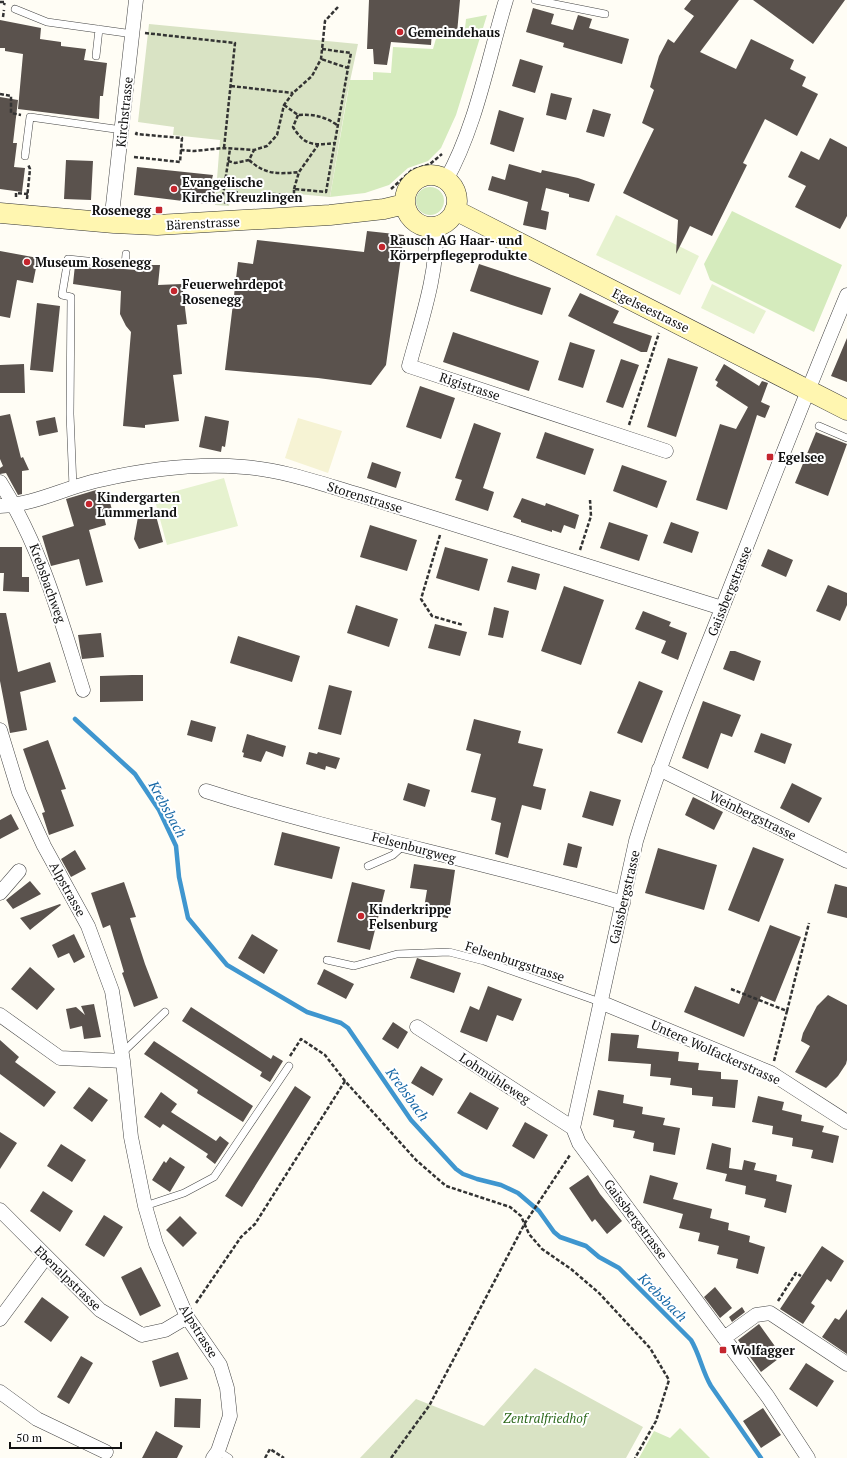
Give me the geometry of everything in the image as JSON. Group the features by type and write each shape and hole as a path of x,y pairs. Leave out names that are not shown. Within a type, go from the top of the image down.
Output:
{"main road":[{"path":"429,175 446,180 456,193 456,210 448,221 436,227 419,225 407,213 405,196 408,188 418,179 429,175"},
{"name":"Bärenstrasse","path":"0,213 111,223 158,225 338,214 405,204"},
{"name":"Egelseestrasse","path":"456,210 847,410"}],"street":[{"name":"Kirchstrasse","path":"111,223 136,0"},
{"path":"446,180 457,159 472,116 506,0"},
{"name":"Rigistrasse","path":"436,227 435,253 431,279 409,366 666,450"},
{"name":"Gaissbergstrasse","path":"808,1458 768,1397 579,1143 573,1128 636,841 659,769 808,389 847,295"},
{"name":"Storenstrasse","path":"0,506 15,506 73,487 136,472 172,466 245,467 308,480 722,608"},
{"name":"Krebsbachweg","path":"0,482 15,506 34,543 49,582 83,690"},
{"name":"Alpstrasse","path":"0,730 19,792 44,846 88,926 112,991 122,1057 131,1137 145,1206 156,1244 187,1317 220,1365 227,1388 230,1416 220,1456"},
{"name":"Weinbergstrasse","path":"659,769 847,861"},
{"name":"Felsenburgweg","path":"206,791 404,845 514,872 623,902"},
{"path":"0,893 19,871"},
{"name":"Untere Wolfackerstrasse","path":"600,1002 771,1073 847,1122"},
{"path":"0,1015 60,1058 122,1057"},
{"name":"Lohmühleweg","path":"417,1027 573,1128"},
{"name":"Ebenalpstrasse","path":"0,1210 100,1310 142,1335 165,1330 187,1317"},
{"path":"0,1319 46,1257"},
{"path":"724,1338 756,1315 770,1313 847,1364"},
{"path":"0,1392 37,1419 106,1452"}],"lane":[{"path":"535,0 605,14"},
{"path":"15,9 47,22 133,33"},
{"path":"96,56 99,29"},
{"path":"25,156 30,117 122,127"},
{"path":"73,487 70,414 71,297 62,295 68,259 125,265 126,254"},
{"path":"819,426 847,438"},
{"path":"368,866 393,855 404,845"},
{"name":"Felsenburgstrasse","path":"327,960 354,966 397,954 449,952 484,961 600,1002"},
{"path":"122,1057 165,1012"},
{"path":"145,1206 184,1193 214,1177 289,1066"}],"path":[{"path":"181,150 194,151 224,148 254,150 267,146 277,135 284,105 293,93 312,76 321,58 325,21 338,7"},
{"path":"133,33 235,43 224,148"},
{"path":"294,189 326,192 351,53 322,49"},
{"path":"321,58 348,68"},
{"path":"231,86 293,93"},
{"path":"0,94 11,96 11,113 30,117"},
{"path":"284,105 298,115 308,114 325,116 337,125"},
{"path":"298,115 293,127 300,139 318,145 334,143"},
{"path":"122,127 137,126 136,134 182,138 180,162 134,157"},
{"path":"224,185 237,186 236,195 258,197 263,193 294,196 294,189 299,172 318,145"},
{"path":"230,149 222,202 232,203"},
{"path":"228,161 235,164 248,160 254,150"},
{"path":"387,190 412,170 438,159 444,152"},
{"path":"25,156 30,169 26,206"},
{"path":"248,160 257,167 275,174 299,172"},
{"path":"625,437 666,317"},
{"path":"576,562 589,521 590,500"},
{"path":"444,521 421,600 432,616 463,625"},
{"path":"771,1073 809,923"},
{"path":"731,988 787,1011"},
{"path":"291,1054 301,1039 325,1055 345,1081 416,1160 446,1186 510,1206 521,1216 529,1234 542,1249 571,1269 600,1293 650,1348 669,1380 656,1421 635,1458"},
{"path":"187,1317 241,1237 255,1224 345,1081"},
{"path":"391,1458 429,1406 525,1223 579,1143"},
{"path":"770,1313 796,1273 802,1276"},
{"path":"265,1458 270,1449 284,1458"}],"shaded area":[{"path":"298,418 342,431 328,473 285,458"}],"green space":[{"path":"487,15 456,115 441,148 428,161 408,168 389,185 365,193 330,197 350,80 373,80 373,72 391,73 393,47 433,49 437,35 464,38 466,19"},
{"path":"149,24 358,44 347,95 330,197 297,194 296,200 263,197 262,203 230,201 229,206 215,205 220,140 173,135 174,127 138,122"},
{"path":"430,187 436,188 440,191 443,195 443,207 440,211 436,214 430,215 424,214 420,211 417,207 416,201 417,195 420,191 424,188"},
{"path":"732,211 842,265 814,332 710,280 704,264"},
{"path":"616,215 699,256 680,295 596,255"},
{"path":"712,284 766,311 754,334 701,308"},
{"path":"224,478 238,526 167,545 154,497"},
{"name":"Zentralfriedhof","path":"535,1368 643,1427 626,1458 360,1458 416,1399 484,1426"},
{"path":"680,1428 710,1458 639,1458 654,1431 670,1438"}],"building":[{"name":"Gemeindehaus","path":"369,0 460,0 457,33 432,31 431,45 391,42 387,65 374,64 373,49 367,49"},
{"path":"691,0 739,0 700,52 736,69 751,39 794,60 790,69 806,77 802,86 818,94 797,136 765,119 743,163 747,165 712,236 690,226 676,254 678,220 623,193 654,129 642,123 654,90 650,87 659,56 668,39 674,43 694,16 684,9"},
{"path":"753,0 845,0 813,44"},
{"path":"533,8 554,14 551,24 573,30 578,15 592,19 589,28 629,39 622,64 563,47 564,43 526,32"},
{"path":"0,20 41,28 40,39 61,42 61,46 86,49 84,60 107,63 103,96 100,96 99,119 18,109 23,54 5,51 5,48 0,48"},
{"path":"520,59 543,66 535,93 512,86"},
{"path":"551,93 572,98 566,120 546,115"},
{"path":"0,97 18,100 13,143 17,143 14,167 25,168 22,192 0,189"},
{"path":"593,109 611,114 604,137 586,132"},
{"path":"499,110 524,118 514,152 490,144"},
{"path":"830,138 847,147 847,216 840,229 795,207 806,186 788,177 801,151 819,160"},
{"path":"66,160 93,161 91,200 64,199"},
{"path":"509,164 541,173 542,170 578,178 595,184 589,202 569,197 569,194 546,188 541,210 549,212 546,230 523,225 528,202 488,190 492,176 505,180"},
{"name":"Evangelische Kirche Kreuzlingen","path":"137,167 213,175 212,179 216,182 214,197 210,199 210,204 134,195"},
{"path":"367,231 404,235 386,365 371,385 318,378 225,370 238,262 253,264 257,240 364,252"},
{"path":"0,251 38,258 33,283 17,280 10,318 0,316"},
{"path":"479,264 551,288 542,315 470,291"},
{"path":"75,265 136,270 137,265 160,265 158,285 182,284 187,324 177,325 182,374 173,375 179,421 145,425 145,428 123,426 131,332 120,314 121,291 73,284"},
{"path":"580,293 619,311 613,323 652,336 647,352 641,352 568,316"},
{"path":"37,303 60,306 53,372 30,370"},
{"path":"453,332 539,361 529,391 443,362"},
{"path":"847,338 847,382 831,376"},
{"path":"570,342 595,350 583,388 558,380"},
{"path":"668,358 698,367 676,437 647,427"},
{"path":"621,359 639,365 623,408 606,402"},
{"path":"24,364 25,393 0,393 0,365"},
{"path":"724,364 759,386 762,381 768,383 761,402 770,406 765,418 757,415 727,510 696,500 720,424 736,429 748,407 716,386 718,382 715,380"},
{"path":"420,386 455,398 441,439 406,427"},
{"path":"10,414 21,458 23,457 29,470 22,471 22,494 18,495 6,473 0,474 0,468 3,466 0,459 0,416"},
{"path":"205,416 229,421 225,447 222,446 221,452 199,447"},
{"path":"55,417 58,432 39,436 36,421"},
{"path":"474,423 501,433 483,488 494,492 488,511 455,500 462,480 455,478"},
{"path":"545,432 594,449 585,475 536,458"},
{"path":"816,432 847,444 828,496 795,483"},
{"path":"372,462 401,472 396,488 367,478"},
{"path":"622,465 667,481 657,508 613,491"},
{"path":"96,490 98,498 108,495 112,510 103,513 106,525 89,530 103,582 86,586 79,559 51,566 42,536 74,526 66,499"},
{"path":"522,498 545,506 546,503 579,515 575,529 564,525 561,533 552,530 552,532 521,522 521,520 513,517"},
{"path":"155,512 163,542 139,549 134,539 138,517"},
{"path":"609,522 648,535 639,561 600,548"},
{"path":"671,522 699,532 692,553 663,543"},
{"path":"370,525 417,540 407,571 360,557"},
{"path":"0,547 22,547 22,577 29,577 29,592 3,591 4,573 0,573"},
{"path":"445,547 488,559 479,591 436,578"},
{"path":"768,549 793,560 786,577 761,566"},
{"path":"512,566 540,574 536,590 507,582"},
{"path":"828,585 847,593 847,605 840,621 816,611"},
{"path":"564,586 604,600 581,665 541,651"},
{"path":"356,605 398,619 389,647 347,633"},
{"path":"494,607 509,611 503,638 488,635"},
{"path":"643,611 671,622 669,626 687,633 678,660 661,653 666,641 635,629"},
{"path":"0,613 6,613 18,672 50,662 56,682 20,692 27,730 10,733 0,681"},
{"path":"435,624 467,632 460,656 428,648"},
{"path":"101,633 104,657 82,659 78,635"},
{"path":"238,636 300,656 292,682 230,663"},
{"path":"730,651 735,651 761,661 754,681 723,669"},
{"path":"143,675 143,701 100,702 100,676"},
{"path":"639,681 663,691 642,743 617,733"},
{"path":"329,685 352,691 341,735 318,729"},
{"path":"703,701 741,715 732,737 721,733 708,769 682,758"},
{"path":"474,719 521,731 518,743 543,749 533,786 546,789 541,810 522,805 508,858 495,854 501,823 491,820 496,798 471,792 481,754 466,750"},
{"path":"191,720 216,727 212,742 187,735"},
{"path":"761,733 792,744 785,764 754,752"},
{"path":"247,734 286,746 283,757 266,751 261,762 243,757 244,753 242,752"},
{"path":"48,740 66,789 61,790 74,826 49,835 42,813 45,812 23,749"},
{"path":"309,752 317,754 318,752 340,758 336,769 326,766 325,770 306,764"},
{"path":"408,783 430,790 425,807 403,800"},
{"path":"792,783 822,798 809,823 780,808"},
{"path":"590,791 621,800 613,826 582,817"},
{"path":"693,797 723,812 714,830 685,815"},
{"path":"11,814 19,829 0,839 0,820"},
{"path":"282,832 340,847 332,879 274,865"},
{"path":"568,843 582,847 577,868 563,865"},
{"path":"753,847 784,859 759,922 728,910"},
{"path":"658,848 717,865 704,910 645,893"},
{"path":"75,850 86,869 71,877 61,859"},
{"path":"414,864 455,870 448,918 423,914 427,890 410,888"},
{"path":"30,881 41,894 13,909 6,900"},
{"path":"124,882 136,917 130,918 158,998 134,1007 122,973 124,972 110,925 103,928 91,893"},
{"name":"Kinderkrippe Felsenburg","path":"352,882 385,890 370,950 337,942"},
{"path":"835,884 847,887 847,918 827,913"},
{"path":"60,904 61,905 30,930 20,918"},
{"path":"770,925 801,937 775,1002 761,996 744,1037 684,1012 695,986 739,1004"},
{"path":"74,934 85,957 74,963 69,953 58,958 52,945"},
{"path":"252,934 278,950 264,974 238,958"},
{"path":"417,958 461,973 454,993 410,978"},
{"path":"30,967 55,989 37,1010 11,989"},
{"path":"324,969 354,984 346,999 317,984"},
{"path":"488,986 522,999 513,1021 497,1015 487,1042 460,1032 470,1006 479,1010"},
{"path":"828,995 847,1005 847,1060 838,1076 826,1088 795,1072 810,1046 801,1041 803,1033 817,1006"},
{"path":"94,1004 101,1037 84,1039 82,1026 70,1029 66,1009 76,1007 85,1015 81,1006"},
{"path":"191,1007 271,1059 273,1055 283,1061 270,1082 260,1076 262,1072 182,1021"},
{"path":"393,1022 408,1032 398,1049 382,1039"},
{"path":"611,1033 639,1035 637,1048 679,1052 678,1061 699,1063 698,1070 721,1072 721,1079 738,1080 735,1108 712,1106 713,1097 692,1095 692,1088 670,1085 671,1078 650,1076 651,1064 608,1061"},
{"path":"0,1040 19,1057 15,1062 56,1092 44,1107 0,1074"},
{"path":"154,1041 253,1106 243,1122 197,1093 198,1090 144,1054"},
{"path":"421,1066 443,1079 433,1096 411,1083"},
{"path":"295,1086 311,1097 242,1207 225,1196"},
{"path":"89,1087 108,1100 92,1122 73,1108"},
{"path":"598,1090 624,1095 623,1103 643,1107 642,1114 665,1118 663,1125 680,1128 675,1155 653,1151 654,1143 633,1138 635,1131 613,1127 614,1120 593,1115"},
{"path":"161,1092 177,1104 171,1112 216,1141 220,1136 229,1143 215,1164 206,1157 208,1154 163,1124 160,1128 144,1117"},
{"path":"470,1092 499,1108 487,1130 457,1113"},
{"path":"758,1096 784,1102 782,1110 802,1115 801,1121 824,1126 822,1132 839,1136 833,1163 811,1158 813,1150 792,1146 793,1138 772,1134 773,1126 752,1122"},
{"path":"525,1122 548,1135 534,1159 512,1146"},
{"path":"0,1132 17,1143 0,1169"},
{"path":"712,1143 731,1148 729,1168 742,1170 744,1160 756,1163 754,1170 777,1175 776,1181 792,1185 786,1213 764,1207 766,1199 745,1194 746,1186 725,1181 727,1174 706,1169"},
{"path":"61,1144 86,1160 72,1182 47,1166"},
{"path":"170,1157 185,1167 170,1192 152,1180 164,1161 166,1163"},
{"path":"588,1175 600,1194 622,1221 607,1234 595,1219 592,1222 569,1188"},
{"path":"650,1175 678,1183 673,1199 712,1209 710,1218 729,1223 728,1230 750,1236 749,1242 765,1247 758,1274 736,1268 738,1259 717,1254 719,1246 698,1241 700,1233 679,1228 683,1214 643,1203"},
{"path":"43,1191 73,1211 60,1232 30,1211"},
{"path":"104,1215 123,1227 104,1257 85,1245"},
{"path":"180,1216 197,1233 183,1247 166,1230"},
{"path":"822,1246 844,1261 831,1282 827,1279 811,1303 815,1306 803,1324 780,1309"},
{"path":"141,1267 161,1306 140,1316 121,1277"},
{"path":"715,1287 732,1308 720,1318 704,1297"},
{"path":"42,1297 69,1317 51,1342 24,1322"},
{"path":"742,1307 745,1312 732,1322 729,1317"},
{"path":"847,1309 847,1354 822,1337 835,1318 839,1320"},
{"path":"759,1324 782,1356 761,1372 738,1340"},
{"path":"178,1352 188,1379 160,1387 152,1361"},
{"path":"81,1356 93,1363 69,1404 57,1397"},
{"path":"806,1363 834,1381 817,1407 789,1389"},
{"path":"175,1398 201,1399 200,1428 174,1427"},
{"path":"763,1408 781,1435 761,1448 743,1421"},
{"path":"156,1431 183,1446 177,1458 142,1458"}],"waterway":[{"name":"Krebsbach","path":"75,719 135,774 159,810 176,846 179,877 188,918 227,965 307,1012 341,1023 348,1028 411,1120 456,1169 463,1174 501,1185 518,1193 539,1211 554,1232 560,1237 586,1246 599,1257 619,1268 691,1340 711,1386 761,1458"}],"place":[{"name":"Gemeindehaus","path":"400,32"},
{"name":"Evangelische Kirche Kreuzlingen","path":"174,189"},
{"name":"Rosenegg","path":"159,210"},
{"name":"Rausch AG Haar- und Körperpflegeprodukte","path":"382,247"},
{"name":"Museum Rosenegg","path":"27,262"},
{"name":"Feuerwehrdepot Rosenegg","path":"174,291"},
{"name":"Egelsee","path":"770,457"},
{"name":"Kindergarten Lummerland","path":"89,504"},
{"name":"Kinderkrippe Felsenburg","path":"361,916"},
{"name":"Wolfagger","path":"723,1350"}]}
